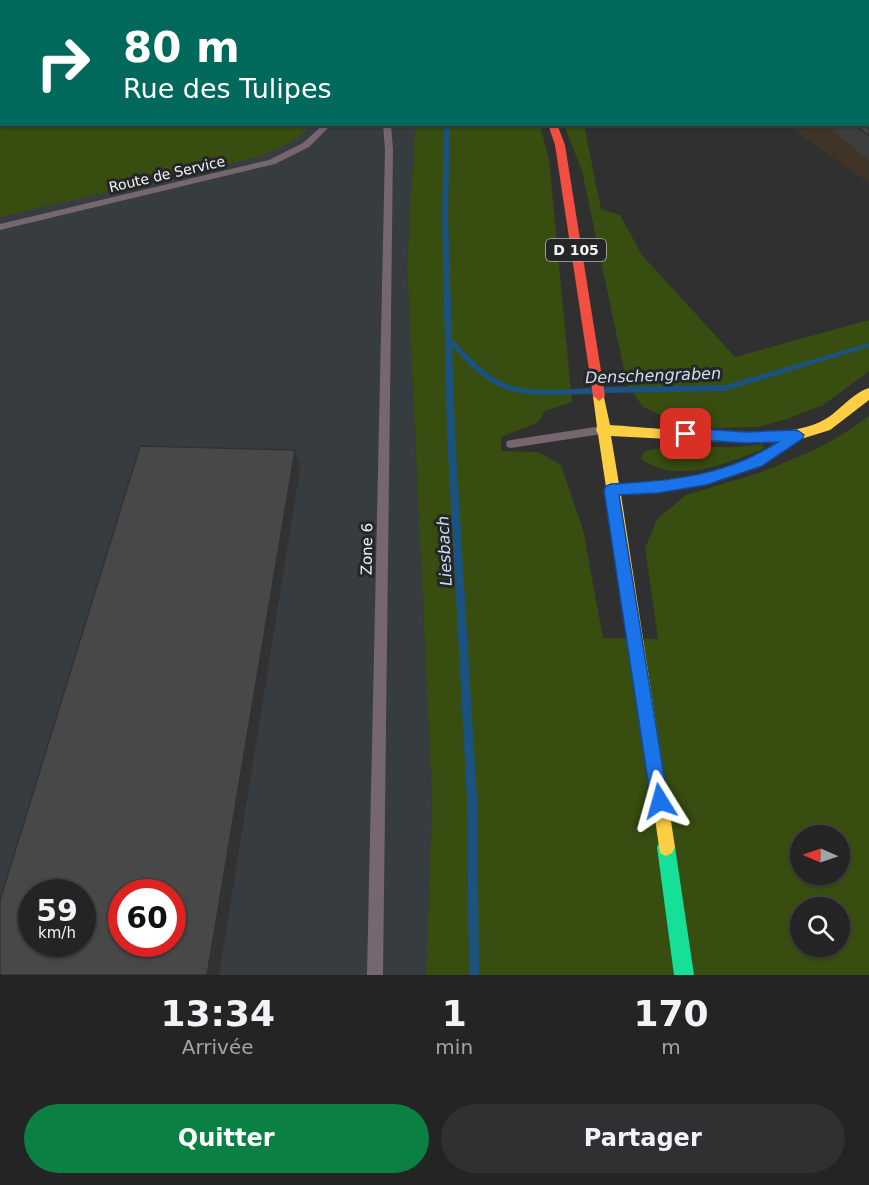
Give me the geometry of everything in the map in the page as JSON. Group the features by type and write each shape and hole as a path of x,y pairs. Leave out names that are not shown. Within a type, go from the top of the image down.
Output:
{"main road":[{"name":"D 105","path":"553,126 560,145 611,490 654,758 684,975"},
{"path":"602,430 746,438 797,435 825,426 869,393"},
{"path":"611,490 658,487 706,479 757,462 797,435"}],"lane":[{"name":"Route de Service","path":"0,227 272,162 306,145 327,126"},
{"name":"Zone 6","path":"375,975 389,162 387,126"},
{"path":"510,444 602,430"}],"shaded area":[{"path":"0,126 415,126 407,265 432,798 426,975 0,975"},
{"path":"788,126 869,126 869,183"}],"green space":[{"path":"0,126 311,126 292,142 258,157 0,217"},
{"path":"415,126 540,126 549,159 572,402 545,411 538,422 501,437 501,451 538,452 561,465 583,530 603,638 658,639 645,548 657,519 686,495 759,473 812,451 840,436 869,416 869,975 426,975 432,798 407,265"},
{"path":"564,126 584,126 601,209 620,215 642,255 735,357 869,320 869,371 823,405 787,419 757,427 713,428 675,421 643,407 627,384 582,171"},
{"path":"761,444 765,448 736,460 687,471 655,467 641,459 645,451 660,448 732,447"}],"building":[{"path":"856,126 869,126 869,136"},
{"path":"140,446 295,450 207,975 0,975 0,900"}],"waterway":[{"name":"Liesbach","path":"447,126 445,216 451,434 472,799 474,975"},
{"name":"Denschengraben","path":"449,340 482,371 503,385 535,392 592,391"},
{"name":"Denschengraben","path":"604,390 725,388 869,345"}],"traffic: fast":[{"path":"666,847 684,975"}],"traffic: slow":[{"path":"611,490 658,487 706,479 757,462 797,435 825,426 869,393"},
{"path":"599,396 666,847"},
{"path":"602,430 746,438 797,435"}],"traffic: jam":[{"path":"553,126 560,145 599,396"}],"route":[{"path":"660,801 611,490 658,487 706,479 757,462 797,435 746,438 686,434"}]}
